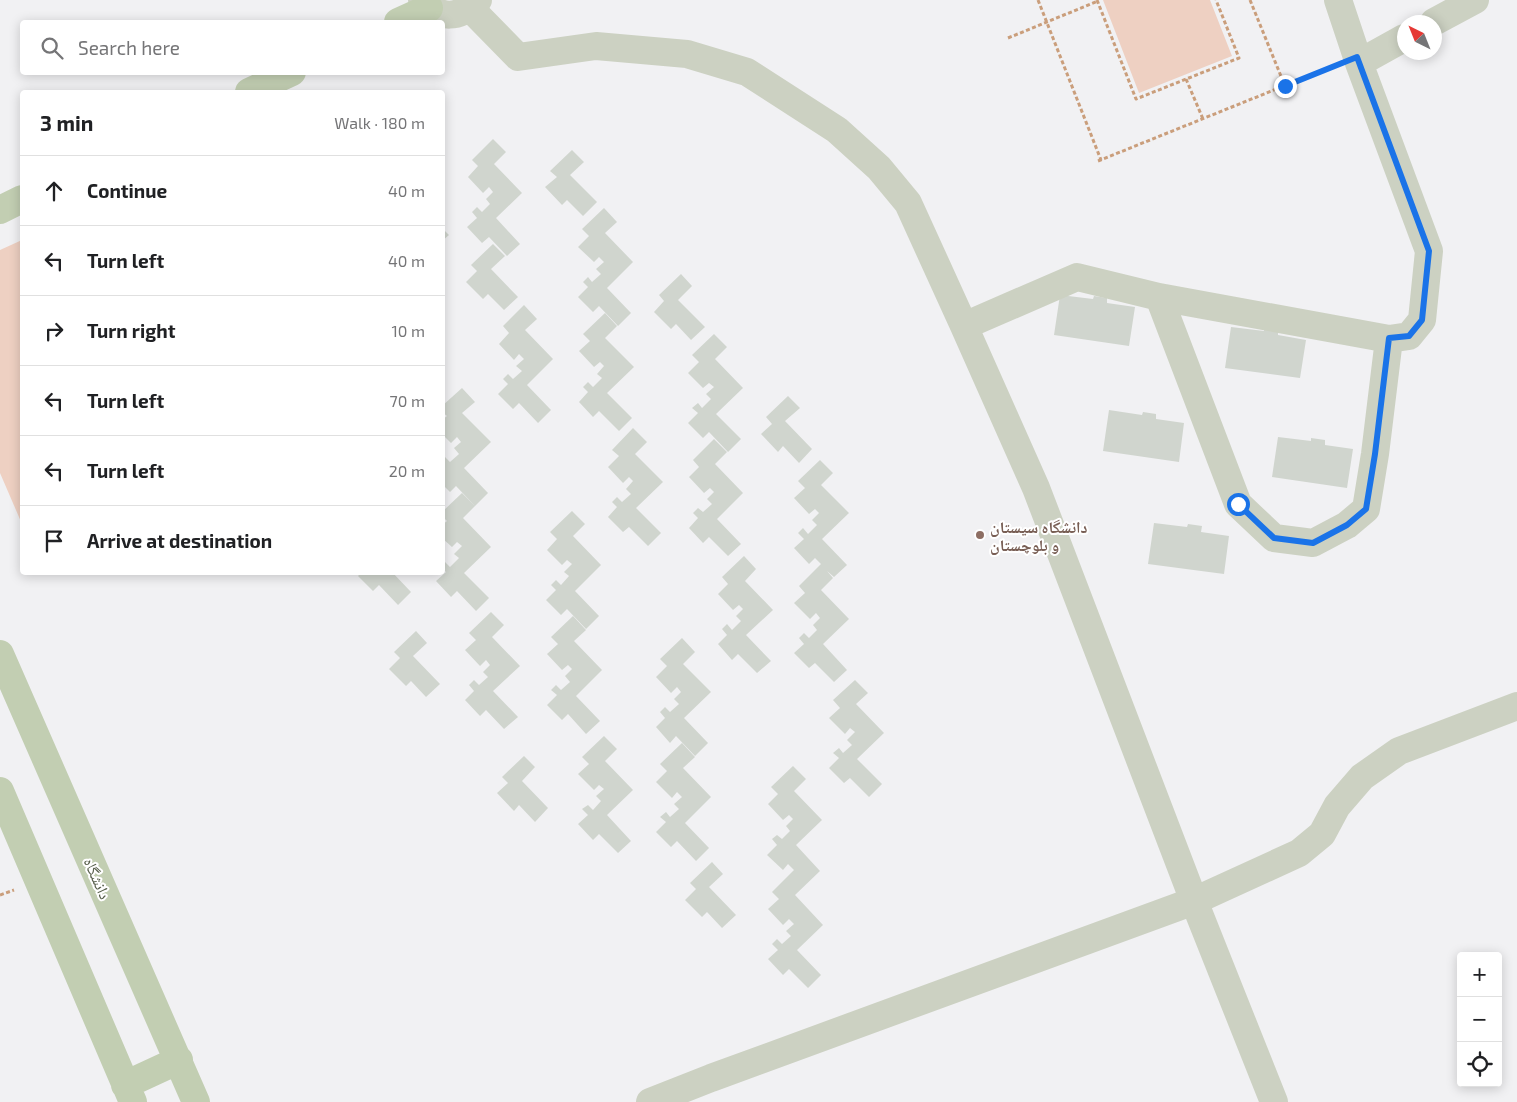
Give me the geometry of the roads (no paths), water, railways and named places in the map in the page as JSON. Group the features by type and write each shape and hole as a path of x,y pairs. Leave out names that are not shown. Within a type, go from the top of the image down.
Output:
{"main road":[{"path":"401,20 425,4"},
{"path":"253,90 286,75"},
{"path":"0,210 20,200"},
{"name":"دانشگاه","path":"0,654 196,1102"},
{"path":"0,791 129,1093 178,1060"}],"street":[{"path":"964,326 1077,277 1159,297 1389,338 1409,336 1422,320 1429,251 1358,60 1338,0"},
{"path":"1442,18 1476,0"},
{"path":"425,4 439,13 450,15 461,13 474,4 518,57 596,46 688,54 747,72 837,130 879,168 908,203 1036,488 1194,901 1274,1102"},
{"path":"1358,60 1397,41"},
{"path":"1159,297 1238,504 1274,538 1313,543 1347,525 1366,509 1375,454 1389,338"},
{"path":"650,1102 1194,901 1299,853 1322,834 1337,806 1362,777 1399,751 1517,706"}],"place":[{"name":"دانشگاه سیستان و بلوچستان","path":"980,535"}]}
